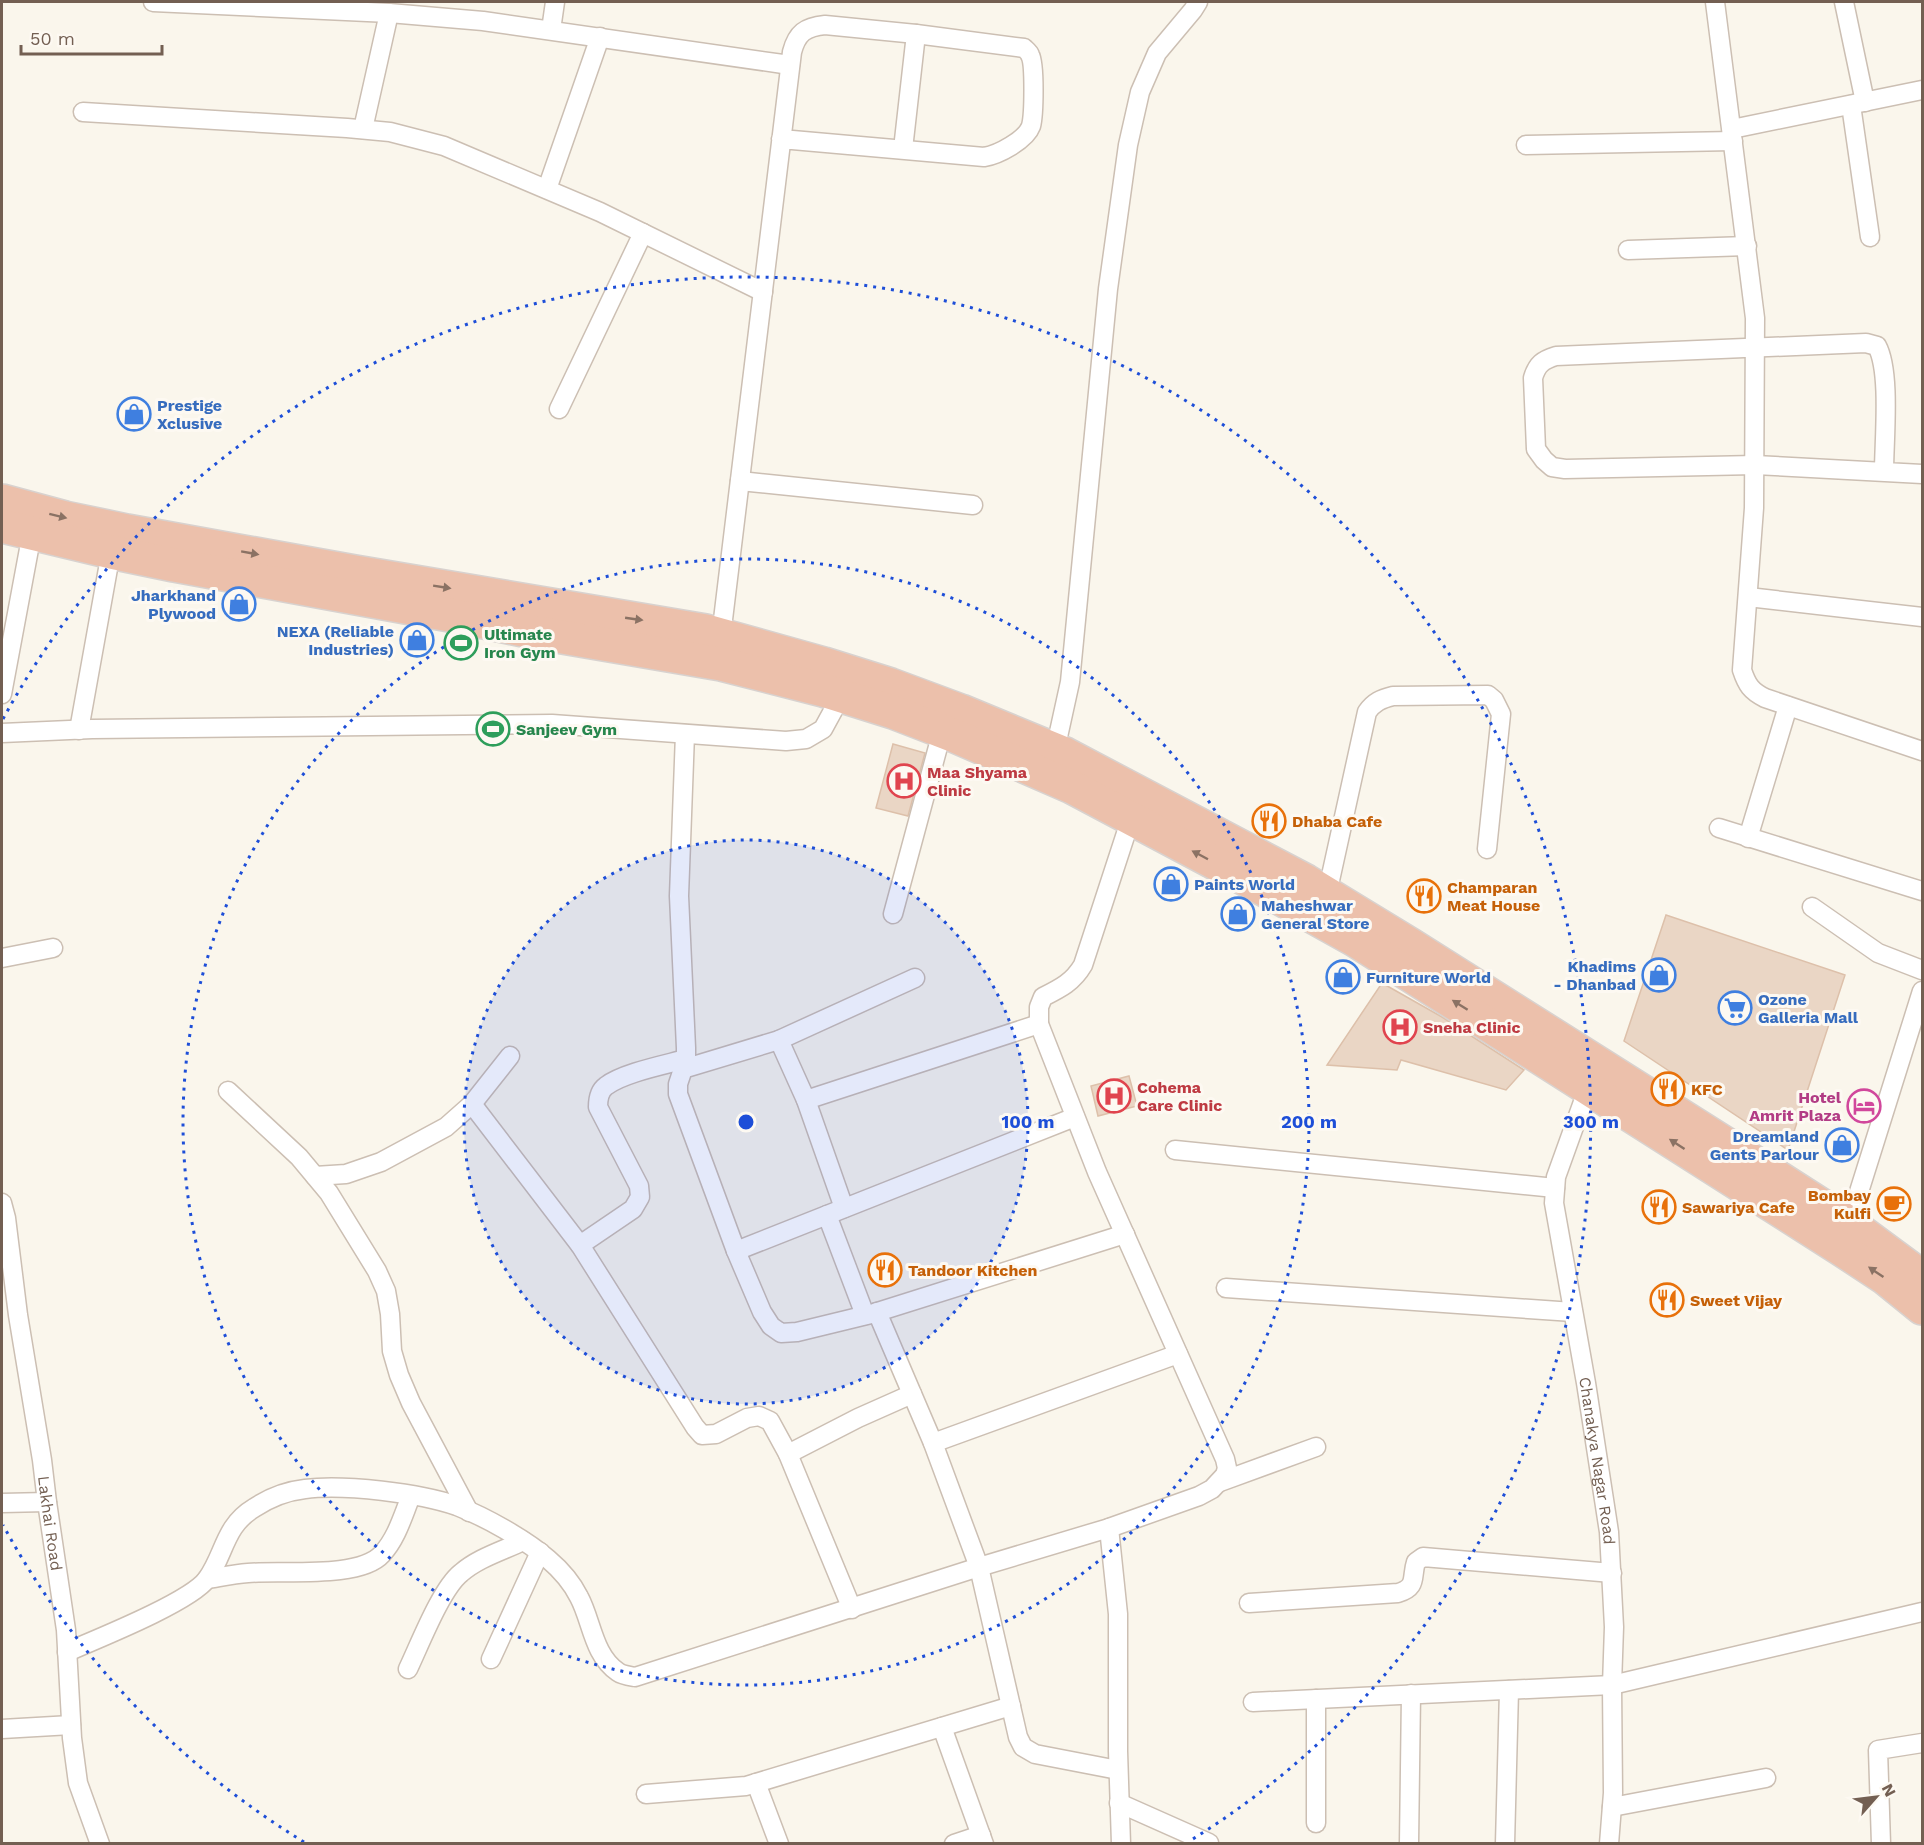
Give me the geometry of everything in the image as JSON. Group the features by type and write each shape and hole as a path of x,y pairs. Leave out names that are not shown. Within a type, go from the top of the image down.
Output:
{"highway":[{"path":"2,501 65,518 138,533 655,622 721,636 824,664 891,685 961,711 1051,763 1072,787 1355,940 1588,1088 1845,1236 1923,1277"},
{"path":"16,530 111,552 360,600 721,664 841,696 893,712 942,732 1051,763 1210,829 1327,894 1410,945 1845,1236 1885,1278 1923,1308"}],"street":[{"path":"153,2 389,13 443,9 483,21 790,65"},
{"path":"552,30 555,2"},
{"path":"1051,763 1070,682 1108,289 1128,145 1140,92 1157,53 1198,2"},
{"path":"1715,2 1755,318 1754,508 1742,670 1752,692 1923,751"},
{"path":"1844,2 1858,103 1870,237"},
{"path":"363,129 389,13"},
{"path":"721,636 763,292 781,139 790,65 795,39 813,26 825,25 1024,48 1030,53 1033,65 1031,126 1026,133 996,155 984,157 903,148 781,139"},
{"path":"903,148 916,34"},
{"path":"547,189 600,37"},
{"path":"1526,145 1733,135 1858,103 1923,90"},
{"path":"83,112 363,129 390,132 444,146 600,212 763,292"},
{"path":"559,409 643,233"},
{"path":"1628,250 1747,246"},
{"path":"1884,472 1885,380 1881,354 1877,346 1866,343 1556,356 1543,360 1535,369 1533,378 1536,448 1552,467 1565,469 1755,465 1884,472 1923,474"},
{"path":"740,481 973,505"},
{"path":"2,694 16,530"},
{"path":"79,730 111,552"},
{"path":"1748,597 1923,617"},
{"path":"1327,894 1367,712 1372,704 1382,699 1393,696 1488,695 1494,700 1501,714 1487,849"},
{"path":"2,733 552,723 786,741 806,739 823,729 841,696"},
{"path":"1748,838 1788,706"},
{"path":"893,914 942,732"},
{"path":"685,734 679,896 684,1064 678,1084 678,1094 736,1251 762,1312 771,1326 781,1333 797,1332 871,1314 1125,1234"},
{"path":"67,1652 165,1607 190,1593 207,1580 233,1525 253,1508 276,1496 304,1489 368,1490 411,1496 448,1504 493,1523 540,1552 565,1574 580,1598 602,1656 619,1673 635,1677 1109,1528 1212,1490 1225,1475 1227,1468 1225,1459 1097,1172 1039,1024 1039,1007 1044,997 1067,985 1076,977 1083,965 1131,818"},
{"path":"1719,828 1923,891"},
{"path":"1812,907 1878,953 1923,970"},
{"path":"2,958 53,948"},
{"path":"580,1245 633,1209 640,1197 639,1186 598,1107 598,1097 604,1087 622,1078 779,1040 915,978"},
{"path":"1845,1236 1923,991"},
{"path":"806,1100 1039,1024"},
{"path":"779,1040 806,1100 836,1211 871,1314 912,1394 980,1567 1018,1737 1023,1748 1035,1754 1118,1770"},
{"path":"315,1176 346,1174 381,1162 446,1127 472,1104 510,1056"},
{"name":"Chanakya Nagar Road","path":"1588,1088 1559,1168 1554,1203 1605,1509 1612,1573 1614,1627 1612,1807 1609,1844"},
{"path":"228,1091 299,1157 315,1176 329,1193 377,1271 386,1291 392,1351 399,1375 411,1403 470,1512"},
{"path":"472,1104 580,1245 702,1435 716,1434 747,1418 759,1416 771,1421 788,1454 852,1609"},
{"path":"736,1251 1075,1117"},
{"path":"1175,1150 1555,1188"},
{"name":"Lakhai Road","path":"2,1203 6,1218 10,1317 42,1460 66,1629 71,1725 78,1783 100,1844"},
{"path":"1227,1288 1573,1312"},
{"path":"933,1443 1178,1354"},
{"path":"788,1454 858,1418 912,1394"},
{"path":"1220,1482 1316,1447"},
{"path":"207,1580 247,1573 343,1570 365,1566 382,1554 396,1533 411,1496"},
{"path":"2,1503 47,1502"},
{"path":"1109,1528 1118,1614 1118,1770 1121,1844"},
{"path":"408,1669 448,1588 460,1573 475,1563 523,1541"},
{"path":"491,1659 540,1552"},
{"path":"1249,1603 1398,1593 1410,1587 1414,1580 1416,1562 1423,1557 1612,1573"},
{"path":"1253,1702 1612,1685 1923,1611"},
{"path":"1504,1844 1509,1690"},
{"path":"1409,1844 1411,1694"},
{"path":"1316,1699 1316,1822"},
{"path":"646,1794 727,1788 756,1783 1011,1706"},
{"path":"2,1729 71,1725"},
{"path":"942,1726 983,1839 954,1844"},
{"path":"1881,1844 1878,1750 1923,1743"},
{"path":"1612,1807 1766,1778"},
{"path":"756,1783 779,1844"},
{"path":"1119,1803 1209,1843"}],"building":[{"path":"893,744 925,753 908,816 876,808"},
{"name":"Ozone Galleria Mall","path":"1666,915 1845,975 1788,1150 1624,1041"},
{"path":"1382,983 1442,1017 1524,1070 1506,1090 1401,1060 1397,1070 1327,1065"},
{"path":"1129,1076 1137,1106 1098,1116 1091,1086"}],"place":[{"name":"Prestige Xclusive","path":"134,414"},
{"name":"Jharkhand Plywood","path":"239,604"},
{"name":"NEXA (Reliable Industries)","path":"417,640"},
{"name":"Ultimate Iron Gym","path":"461,643"},
{"name":"Sanjeev Gym","path":"493,729"},
{"name":"Maa Shyama Clinic","path":"904,781"},
{"name":"Dhaba Cafe","path":"1269,821"},
{"name":"Paints World","path":"1171,884"},
{"name":"Champaran Meat House","path":"1424,896"},
{"name":"Maheshwar General Store","path":"1238,914"},
{"name":"Khadims - Dhanbad","path":"1659,975"},
{"name":"Furniture World","path":"1343,977"},
{"name":"Ozone Galleria Mall","path":"1735,1008"},
{"name":"Sneha Clinic","path":"1400,1027"},
{"name":"KFC","path":"1668,1089"},
{"name":"Cohema Care Clinic","path":"1114,1096"},
{"name":"Hotel Amrit Plaza","path":"1864,1106"},
{"name":"Dreamland Gents Parlour","path":"1842,1145"},
{"name":"Bombay Kulfi","path":"1894,1204"},
{"name":"Sawariya Cafe","path":"1659,1207"},
{"name":"Tandoor Kitchen","path":"885,1270"},
{"name":"Sweet Vijay","path":"1667,1300"}]}
